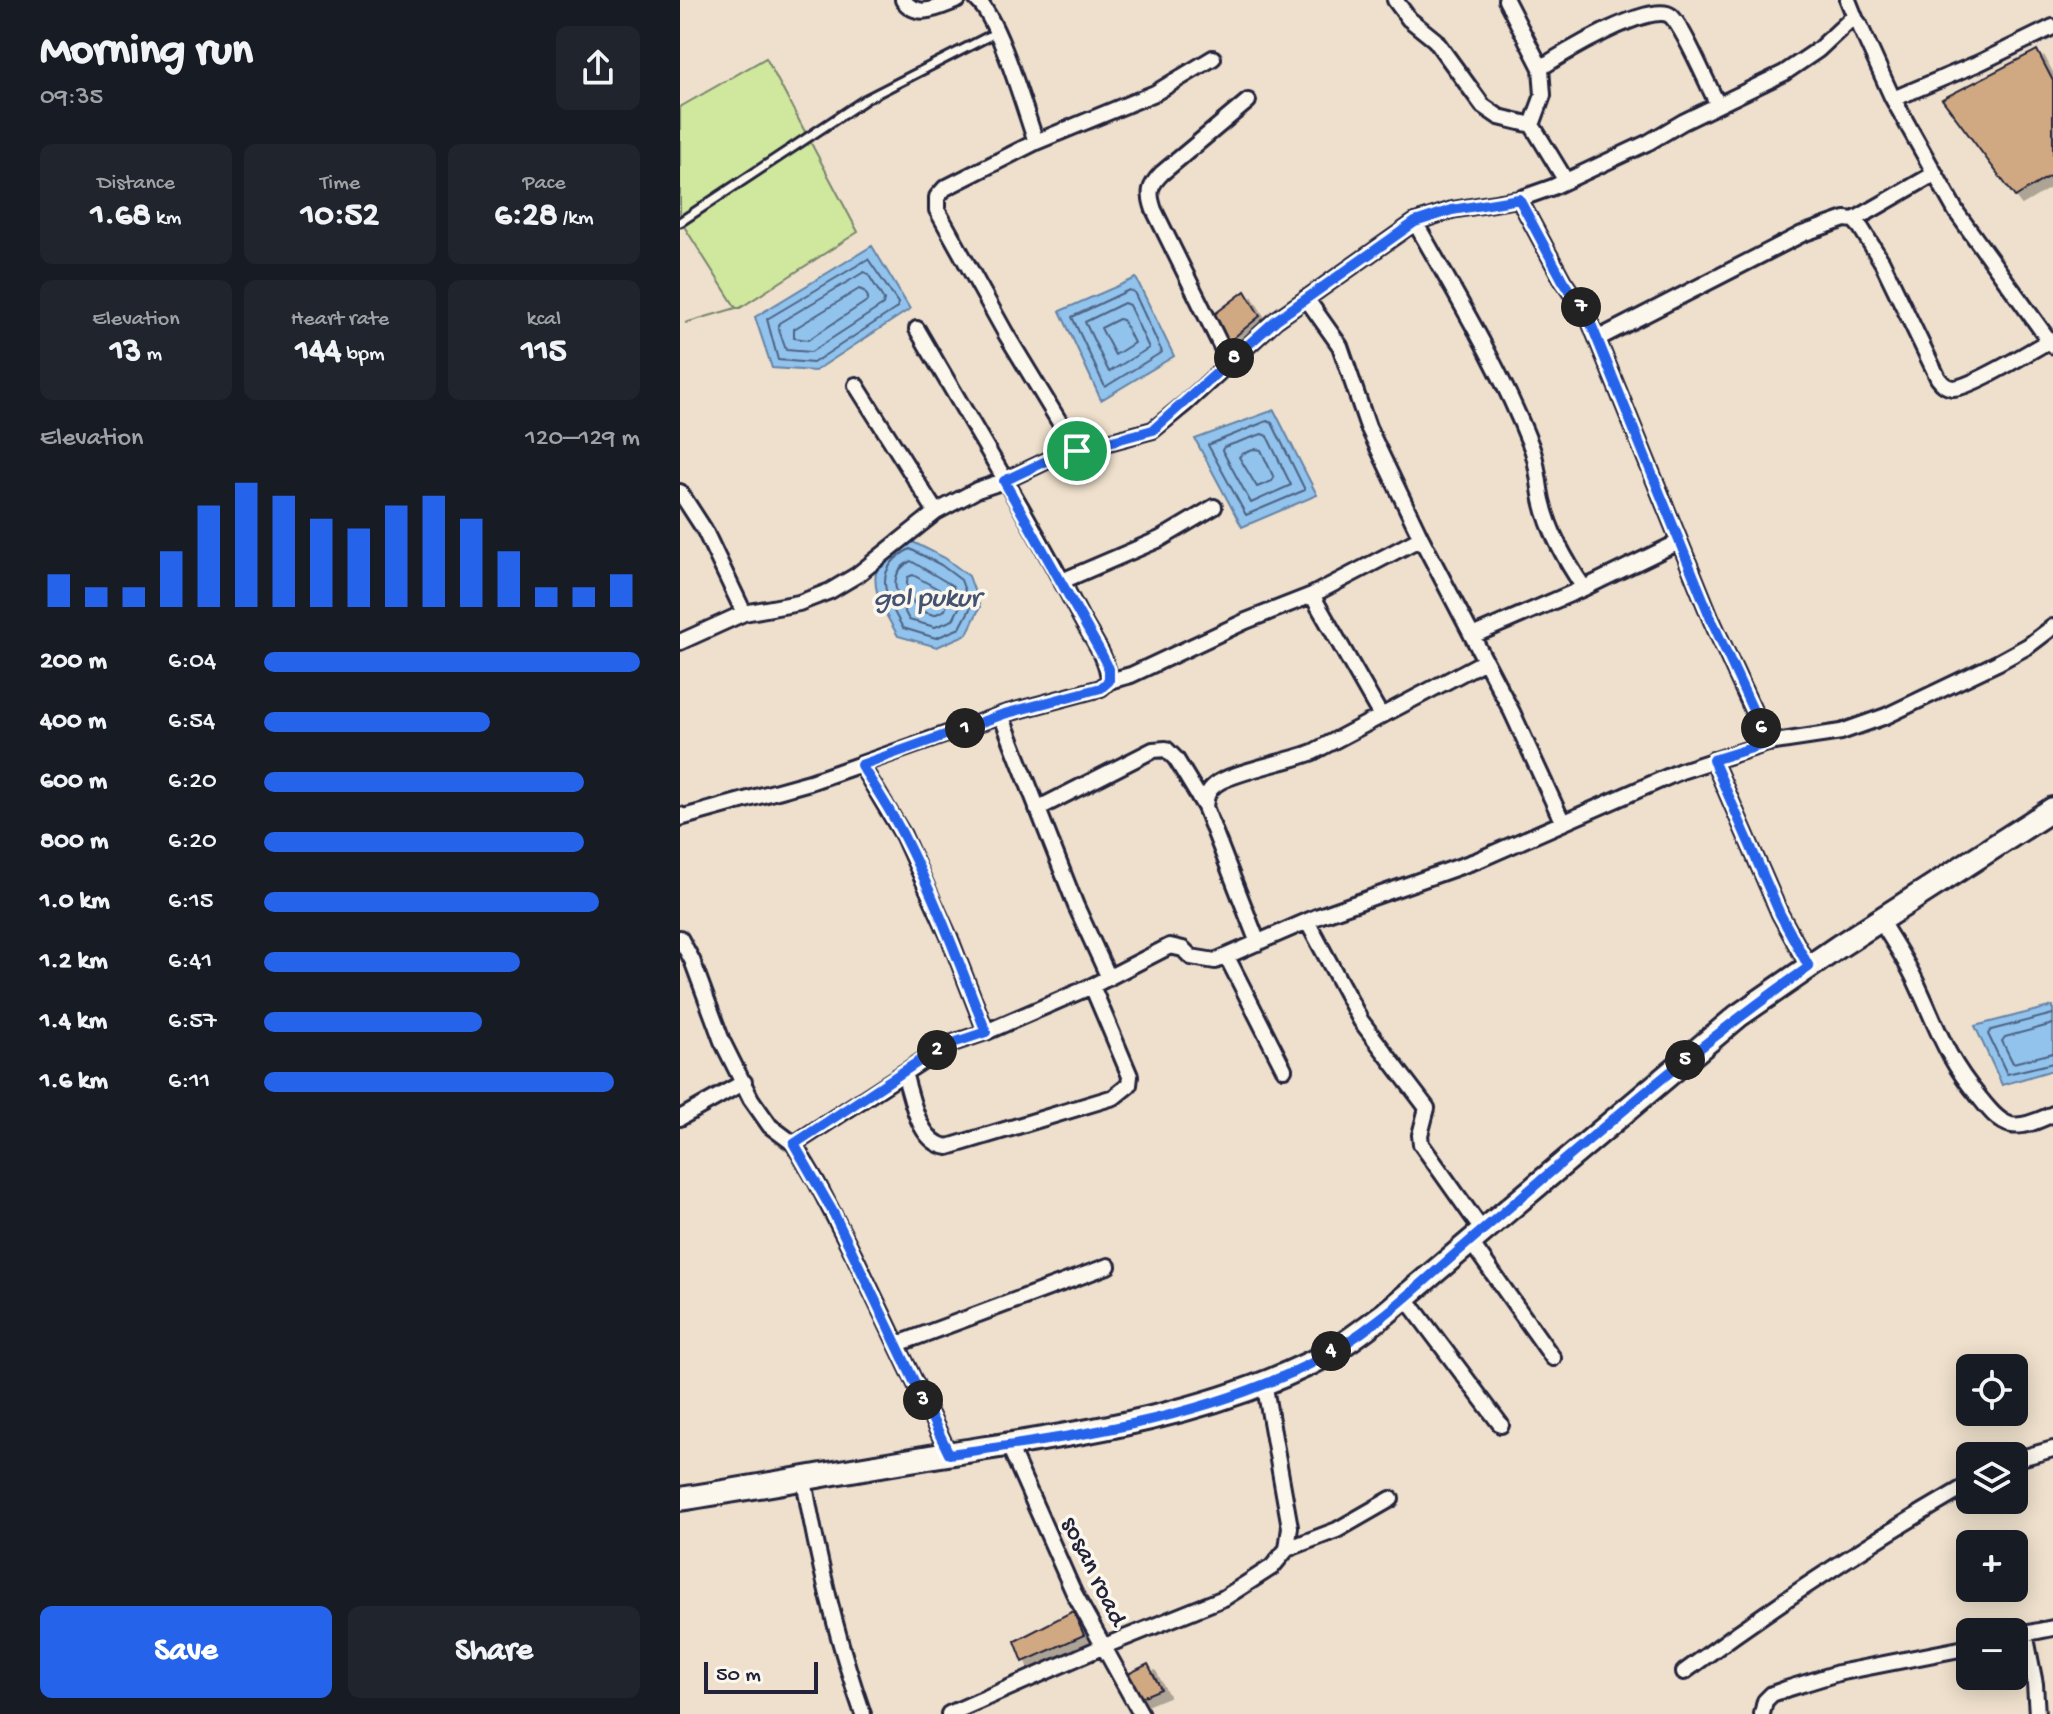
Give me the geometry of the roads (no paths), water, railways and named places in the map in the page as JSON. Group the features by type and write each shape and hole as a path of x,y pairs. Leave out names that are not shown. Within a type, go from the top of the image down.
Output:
{"main road":[{"path":"680,1499 1009,1446 1176,1414 1312,1363 1336,1349 1405,1297 1738,1016 2053,809"}],"street":[{"path":"903,0 910,8 922,11 958,0"},
{"path":"977,0 983,5 997,32 1036,142"},
{"path":"1395,0 1409,19 1435,40 1483,106 1499,117 1532,125 1566,181"},
{"path":"1506,0 1541,68 1543,95 1532,125"},
{"path":"1848,0 1893,99 1934,174 1964,223 2051,344 1971,382 1955,388 1946,386 1938,378 1882,262 1854,220"},
{"path":"1541,68 1621,24 1664,12 1679,28 1718,105"},
{"path":"680,642 744,613 799,603 830,591 857,575 936,512 977,490 1004,481 1039,463 1153,430 1276,320 1415,222 1465,207 1519,199 1566,181 1784,73 1818,50 1850,20 1856,20"},
{"path":"1893,99 1979,63 2053,27"},
{"path":"1077,451 1006,334 937,210 937,197 945,188 1036,142 1155,93 1213,58"},
{"path":"1229,362 1154,210 1149,193 1152,183 1162,173 1248,101"},
{"path":"1597,339 1802,234 1845,219 1854,220 1934,174"},
{"path":"1519,199 1563,281 1589,319 1727,658 1768,743"},
{"path":"1415,222 1485,346 1513,404 1536,461 1549,525 1566,561 1584,588"},
{"path":"1306,298 1340,346 1362,415 1421,538 1512,712 1563,823"},
{"path":"917,329 1062,581 1109,669 1109,681"},
{"path":"856,385 936,512"},
{"path":"680,492 704,529 744,613"},
{"path":"1062,581 1160,539 1214,507"},
{"path":"680,815 680,818 810,782 1001,715 1101,688 1109,681 1131,675 1246,621 1312,595 1421,538"},
{"path":"1472,636 1584,588 1679,542"},
{"path":"1312,595 1381,716"},
{"path":"794,1144 947,1045 986,1032 1092,986 1170,946 1183,949 1191,957 1203,961 1227,957 1307,921 1440,875 1681,771 1768,743 1841,732 1886,716 1997,663 2028,646 2053,627"},
{"path":"1205,807 1206,795 1223,779 1293,760 1485,661"},
{"path":"1001,715 1076,906 1109,978"},
{"path":"1037,809 1153,750 1166,749 1176,759 1205,807 1258,943"},
{"path":"1713,760 1780,914 1809,967"},
{"path":"861,765 897,824 915,861 950,939 986,1032"},
{"path":"1880,920 1906,963 1949,1058 1985,1105 2012,1125 2053,1114"},
{"path":"1307,921 1361,1021 1427,1108 1420,1135 1421,1144 1553,1358"},
{"path":"680,938 692,960 722,1041 758,1112 770,1126 794,1144 834,1214 949,1454"},
{"path":"1227,957 1284,1069"},
{"path":"904,1073 923,1129 938,1146 948,1147 1114,1097 1129,1085 1130,1076 1092,986"},
{"path":"680,1118 744,1082"},
{"path":"898,1344 1108,1266"},
{"path":"1405,1297 1501,1425"},
{"path":"1264,1382 1289,1514 1287,1549"},
{"name":"sosan road","path":"1009,1446 1074,1593 1141,1714"},
{"path":"2028,1456 2053,1449"},
{"path":"804,1480 834,1626 863,1714"},
{"path":"1684,1672 1729,1638 1889,1532 1956,1492"},
{"path":"949,1714 1224,1598 1272,1567 1287,1549 1337,1530 1391,1499"},
{"path":"2028,1633 2053,1628"},
{"path":"1762,1714 1765,1701 1772,1694 1786,1689 1838,1673 1956,1650"},
{"path":"2028,1661 2035,1684 2037,1714"}],"lane":[{"path":"680,222 866,99 997,32"}],"water":[{"path":"872,246 910,309 815,371 772,368 755,317"},
{"path":"1136,278 1174,356 1101,400 1060,311"},
{"path":"1274,410 1317,495 1242,527 1195,439"},
{"name":"gol pukur","path":"907,539 945,558 969,576 980,607 967,634 937,647 898,636 879,599 875,578 882,560"},
{"path":"2053,1006 2053,1070 2002,1085 1975,1026"}]}
